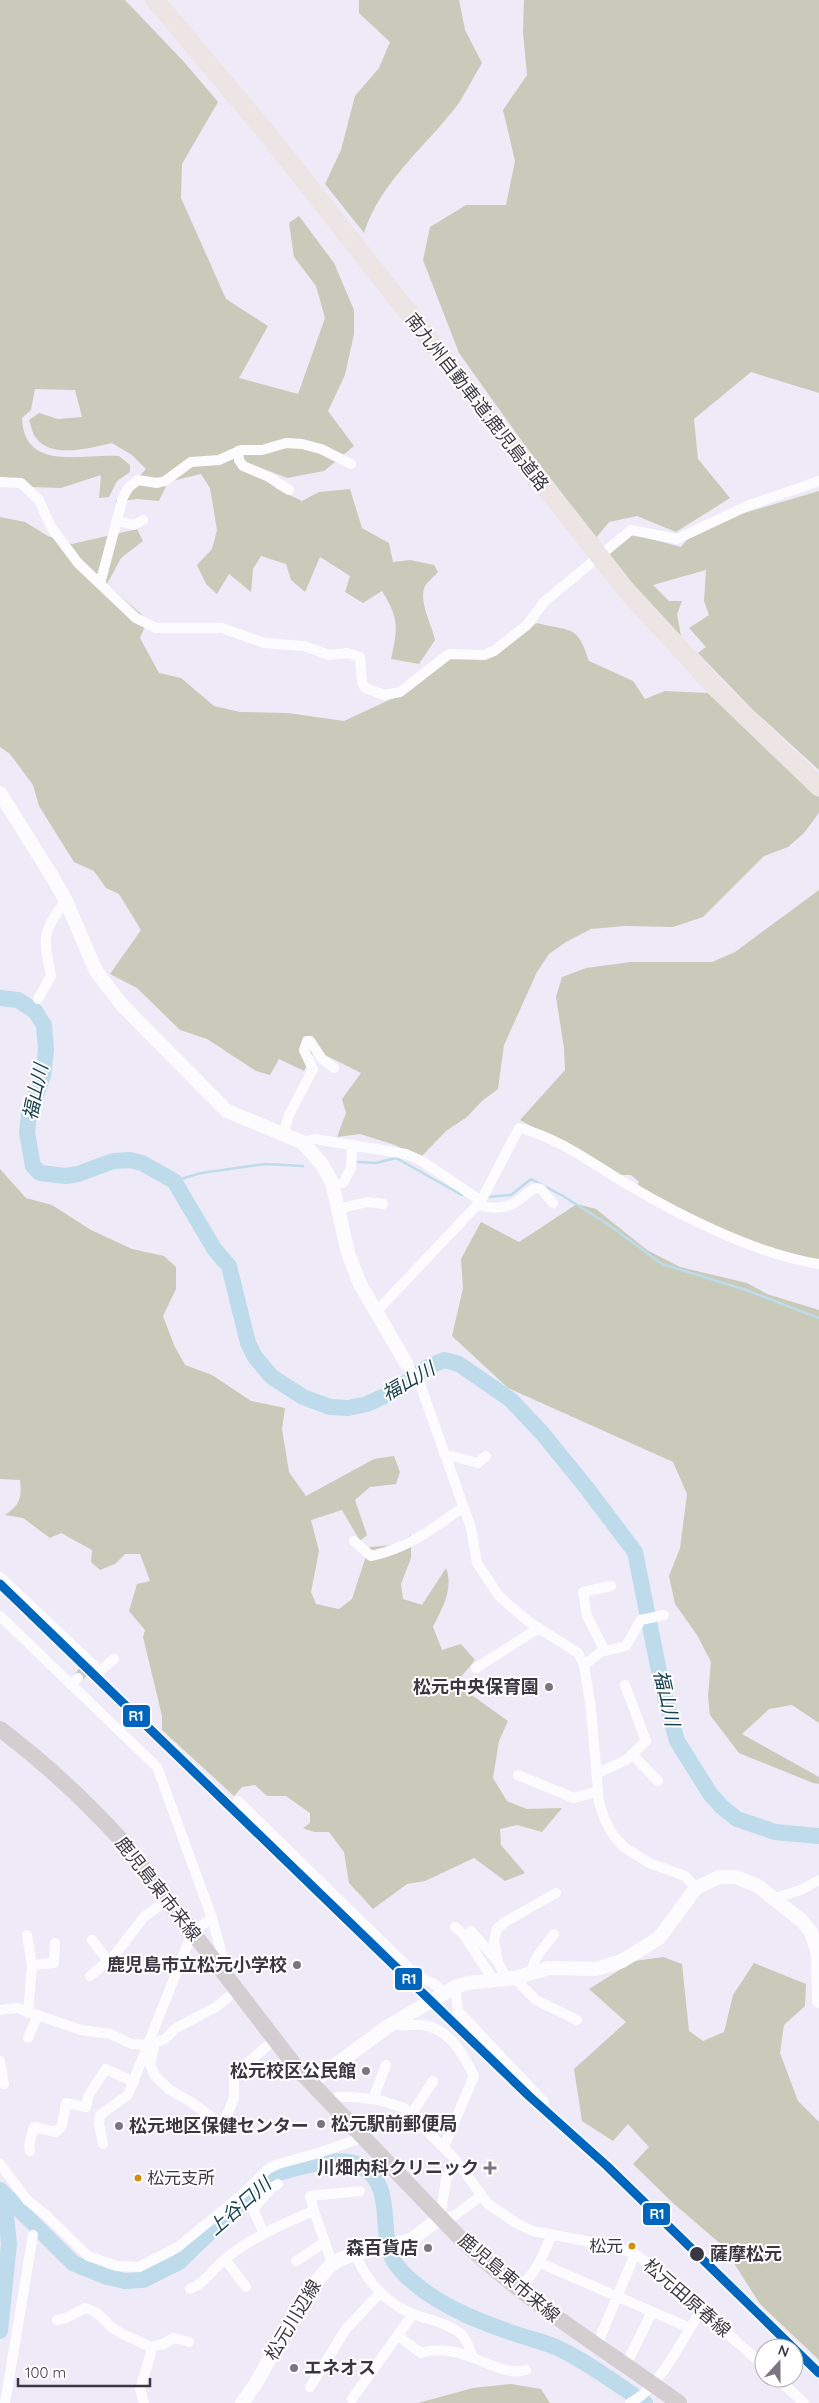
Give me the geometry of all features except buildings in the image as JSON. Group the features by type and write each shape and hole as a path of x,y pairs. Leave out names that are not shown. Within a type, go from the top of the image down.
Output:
{"highway":[{"name":"南九州自動車道;鹿児島道路","path":"155,0 271,138 626,590 716,688 819,787"}],"main road":[{"name":"鹿児島東市来線","path":"0,1729 63,1780 101,1818 167,1900 274,2040 311,2083 484,2262 560,2321 626,2365 649,2388 679,2403"}],"street":[{"path":"100,584 122,497 129,487 138,480 157,483 165,481 192,462 219,460 238,451 262,450 286,444 302,444 321,449 351,464"},
{"path":"238,451 239,460 243,466 269,477 289,490"},
{"path":"0,482 21,483 39,500 52,527 78,564 136,618 156,628 222,628 264,642 304,646 329,655 347,653 360,657 362,682 365,688 385,695 400,692 449,654 484,655 494,652 527,625 544,602 631,530 677,538 747,506 819,481"},
{"path":"117,521 134,525 143,520"},
{"path":"0,793 66,901 92,963 106,986 122,1006 227,1111 302,1142 321,1163 332,1182 348,1253 360,1284 375,1313 420,1384 471,1528 477,1564 499,1596 539,1628 578,1653 584,1665 591,1709 599,1802 605,1820 613,1835 624,1847 649,1863 685,1876 696,1888"},
{"path":"38,999 51,976 44,944 48,928 54,916 66,901"},
{"path":"283,1134 289,1115 313,1069 304,1050 306,1041 310,1041 322,1058 334,1068"},
{"path":"375,1313 479,1203 519,1128 536,1132 579,1155 652,1199 733,1238 795,1260 819,1264"},
{"path":"302,1142 315,1139 406,1154 422,1161 490,1209 503,1208 514,1204 537,1188 541,1189 553,1203"},
{"path":"344,1183 351,1168 352,1145"},
{"path":"338,1209 367,1202 383,1204"},
{"path":"444,1454 478,1463 486,1456"},
{"path":"354,1541 371,1556 390,1552 416,1540 463,1507"},
{"path":"0,1577 100,1671 114,1659"},
{"path":"605,1651 587,1616 583,1592 611,1586"},
{"path":"584,1665 593,1656 626,1646 641,1620 664,1615"},
{"path":"0,1616 75,1681 157,1767 212,1918 225,1966 221,1972"},
{"path":"476,1668 539,1628"},
{"path":"596,1774 612,1768 646,1741 624,1685"},
{"path":"632,1754 658,1781"},
{"path":"518,1775 574,1798 598,1791"},
{"path":"238,1801 416,1975 449,1990 458,2011 544,2102"},
{"path":"311,2083 392,2024 449,1990 468,1983 505,1980 548,1968 596,1969 622,1961 639,1952 665,1932 696,1888 719,1876 736,1877 753,1884 775,1898 811,1932 818,1954 819,2001"},
{"path":"775,1898 802,1890 819,1880"},
{"path":"505,1980 498,1962 494,1940 497,1929 505,1922 556,1893"},
{"path":"90,1976 108,1961 144,1917 167,1900"},
{"path":"103,2144 99,2124 100,2115 128,2095 152,2045 193,1934 206,1921 212,1918"},
{"path":"455,1927 505,1980 536,2000 577,2020"},
{"path":"470,1930 498,1962"},
{"path":"531,1972 536,1958 554,1934"},
{"path":"27,1935 32,1965 32,2015 28,2038"},
{"path":"92,1940 108,1961"},
{"path":"32,1965 54,1963 55,1943"},
{"path":"0,2010 17,2008 32,2015 82,2030 110,2034 132,2044 152,2045 166,2039 176,2028 216,2008 236,1991"},
{"path":"392,2024 401,2027 421,2025 436,2029 452,2041 463,2054 474,2076 444,2147"},
{"path":"152,2045 150,2064 155,2076 170,2090 191,2102 221,2124 224,2122 234,2098 234,2075 274,2040"},
{"path":"0,2061 4,2084"},
{"path":"373,2099 386,2065"},
{"path":"30,2152 30,2139 34,2127 56,2132 62,2126 66,2103 86,2107 88,2096 106,2069 134,2082"},
{"path":"412,2113 433,2081"},
{"name":"松元田原春線","path":"329,2102 337,2097 373,2099 398,2105 412,2113 455,2159 488,2204 516,2223 551,2236 612,2246 636,2254 677,2284 701,2310 754,2357"},
{"path":"0,2164 27,2200 46,2215 88,2256 117,2266 139,2267 178,2247 245,2192 268,2169 278,2164 334,2148 363,2137"},
{"path":"455,2159 446,2180 440,2218 454,2216 481,2196"},
{"path":"264,2234 253,2209 278,2184"},
{"path":"332,2264 310,2196 360,2191"},
{"path":"190,2289 198,2286 225,2259 264,2234 281,2224 314,2211"},
{"name":"松元川辺線","path":"242,2403 255,2385 305,2295 332,2264 356,2254 406,2242 424,2232 440,2218"},
{"path":"5,2403 33,2235"},
{"path":"518,2287 524,2283 540,2263 551,2236"},
{"path":"296,2261 325,2242"},
{"path":"356,2254 360,2266 380,2293 413,2314 434,2321 462,2336 472,2356"},
{"path":"597,2345 636,2254"},
{"path":"225,2259 246,2287"},
{"path":"540,2263 690,2328"},
{"path":"310,2388 346,2329 380,2293"},
{"path":"57,2320 66,2318 85,2308 102,2315 114,2329 150,2347 164,2344 173,2338 189,2342"},
{"path":"633,2402 649,2388 701,2310"},
{"path":"626,2365 652,2312"},
{"path":"352,2399 413,2314"},
{"path":"398,2336 421,2353 434,2349 472,2356 507,2371 517,2373 526,2370"},
{"path":"144,2403 140,2389 151,2353 150,2347"},
{"path":"788,2388 804,2403"}],"green space":[{"path":"0,0 125,0 185,63 218,102 182,164 181,198 226,299 268,326 239,378 298,394 325,318 316,286 294,257 289,223 299,216 334,263 354,310 354,334 345,375 328,411 354,446 324,471 287,478 243,461 277,489 302,501 319,492 350,489 362,528 389,543 393,562 410,560 434,565 438,572 425,586 423,599 435,640 419,664 391,659 396,624 392,609 382,591 363,603 345,592 350,576 320,557 305,592 291,580 286,564 261,556 253,569 251,592 229,574 217,594 206,584 197,565 212,549 217,530 210,488 201,474 168,482 159,501 137,499 115,502 146,469 132,455 112,443 83,449 61,450 43,444 36,438 29,420 39,413 58,419 82,417 75,390 35,389 31,410 22,418 25,435 33,447 44,453 58,456 119,456 130,465 130,472 117,481 109,497 99,498 101,475 61,488 0,486"},
{"path":"359,0 459,0 465,30 482,63 456,107 390,184 380,199 364,233 325,184 341,150 355,96 379,68 390,42 359,13"},
{"path":"524,0 819,0 819,393 751,372 694,419 698,459 730,498 676,532 637,516 609,522 596,538 524,444 459,353 423,260 430,227 466,205 506,205 515,161 503,110 527,75 523,32"},
{"path":"819,491 819,770 752,709 698,653 706,647 689,628 709,615 704,601 706,570 653,585 669,601 682,601 677,614 681,636 606,556 632,534 681,547 690,536 710,523"},
{"path":"0,517 25,522 48,536 72,544 137,529 143,541 121,558 107,584 148,620 140,638 159,673 181,678 214,706 240,712 288,713 344,721 389,700 442,654 474,655 509,642 537,623 566,629 577,635 589,661 633,681 645,699 665,691 709,693 819,797 819,813 804,833 788,847 764,856 703,917 673,927 625,926 591,929 566,942 549,954 537,972 504,1045 498,1089 482,1101 467,1117 446,1131 420,1158 395,1145 360,1134 337,1137 346,1113 342,1099 361,1073 315,1050 304,1071 279,1059 270,1075 256,1071 207,1039 180,1030 137,988 110,974 141,930 119,894 106,888 94,871 74,862 39,806 33,785 10,754 0,747"},
{"path":"819,890 819,1269 729,1239 633,1191 639,1182 631,1175 614,1175 570,1147 520,1120 565,1070 564,1048 556,997 562,977 586,968 631,962 712,962 735,952"},
{"path":"0,1169 26,1198 52,1205 91,1230 132,1249 164,1256 176,1267 176,1289 163,1316 174,1345 185,1365 212,1375 251,1401 285,1408 282,1429 289,1472 306,1496 374,1459 394,1456 400,1472 396,1484 370,1487 355,1500 367,1535 360,1541 342,1510 311,1520 319,1551 311,1592 316,1604 339,1609 352,1599 369,1547 395,1545 411,1535 411,1558 401,1584 403,1599 422,1605 446,1568 449,1583 448,1591 433,1627 442,1650 461,1644 475,1660 461,1677 459,1686 508,1721 499,1741 493,1778 507,1801 527,1809 562,1808 542,1832 517,1825 500,1829 501,1845 525,1873 505,1881 474,1858 425,1881 407,1884 373,1909 349,1883 344,1852 329,1832 314,1832 303,1828 310,1823 310,1813 286,1796 267,1796 255,1785 242,1787 234,1796 162,1730 162,1716 143,1637 145,1630 129,1611 137,1584 150,1581 140,1554 125,1554 115,1564 100,1570 91,1562 92,1550 61,1533 50,1538 23,1518 5,1515 17,1504 21,1486 20,1480 0,1479"},
{"path":"577,1204 596,1209 647,1250 680,1267 747,1283 767,1294 819,1310 819,1723 792,1705 769,1709 742,1734 819,1777 819,1784 739,1753 710,1715 708,1696 711,1662 697,1635 675,1604 669,1576 680,1548 687,1494 673,1462 508,1388 452,1336 463,1288 461,1259 481,1222 519,1242"},
{"path":"663,1957 682,1964 689,2031 703,2041 724,2032 733,1995 754,1963 806,1984 805,2006 784,2025 780,2053 798,2101 819,2122 819,2360 804,2346 804,2338 796,2338 760,2304 723,2246 673,2203 633,2164 649,2147 628,2124 613,2141 582,2121 574,2069 626,2022 589,1989 634,1961"},
{"path":"511,2384 541,2389 550,2403 418,2403 473,2388"}],"waterway":[{"name":"福山川","path":"0,998 18,1000 35,1011 44,1025 46,1050 43,1076 29,1113 27,1133 33,1166 40,1173 66,1176 78,1174 113,1161 130,1160 142,1163 174,1181 215,1250 229,1266 248,1343 255,1357 272,1377 303,1397 330,1407 348,1408 367,1404 393,1392 428,1367 444,1360 459,1364 511,1400 542,1433 635,1552 662,1686 677,1741 711,1795 737,1819 775,1832 819,1836"},
{"path":"358,1162 376,1163 396,1158 462,1195"},
{"path":"174,1181 201,1173 265,1164 303,1166"},
{"path":"487,1197 511,1195 531,1179 563,1196 609,1225 662,1264 746,1290 819,1318"},
{"name":"上谷口川","path":"0,2190 73,2263 107,2277 125,2281 143,2280 179,2262 267,2177 313,2164 339,2161 350,2162 359,2165 370,2173 377,2182 384,2203 389,2250 399,2268 414,2283 438,2300 465,2314 507,2331 554,2346 581,2360 645,2403"},
{"path":"0,2331 9,2244 4,2195"}],"tunnel":[{"path":"78,1678 91,1662"}],"transit line":[{"name":"R1","path":"0,1584 529,2096 607,2166 819,2373"}],"place":[{"name":"松元中央保育園","path":"549,1687"},
{"name":"鹿児島市立松元小学校","path":"297,1965"},
{"name":"松元校区公民館","path":"366,2071"},
{"name":"松元駅前郵便局","path":"321,2124"},
{"name":"松元地区保健センター","path":"119,2126"},
{"name":"川畑内科クリニック","path":"490,2168"},
{"name":"松元支所","path":"138,2178"},
{"name":"松元","path":"632,2246"},
{"name":"森百貨店","path":"428,2248"},
{"name":"薩摩松元","path":"697,2254"},
{"name":"エネオス","path":"294,2368"}]}
